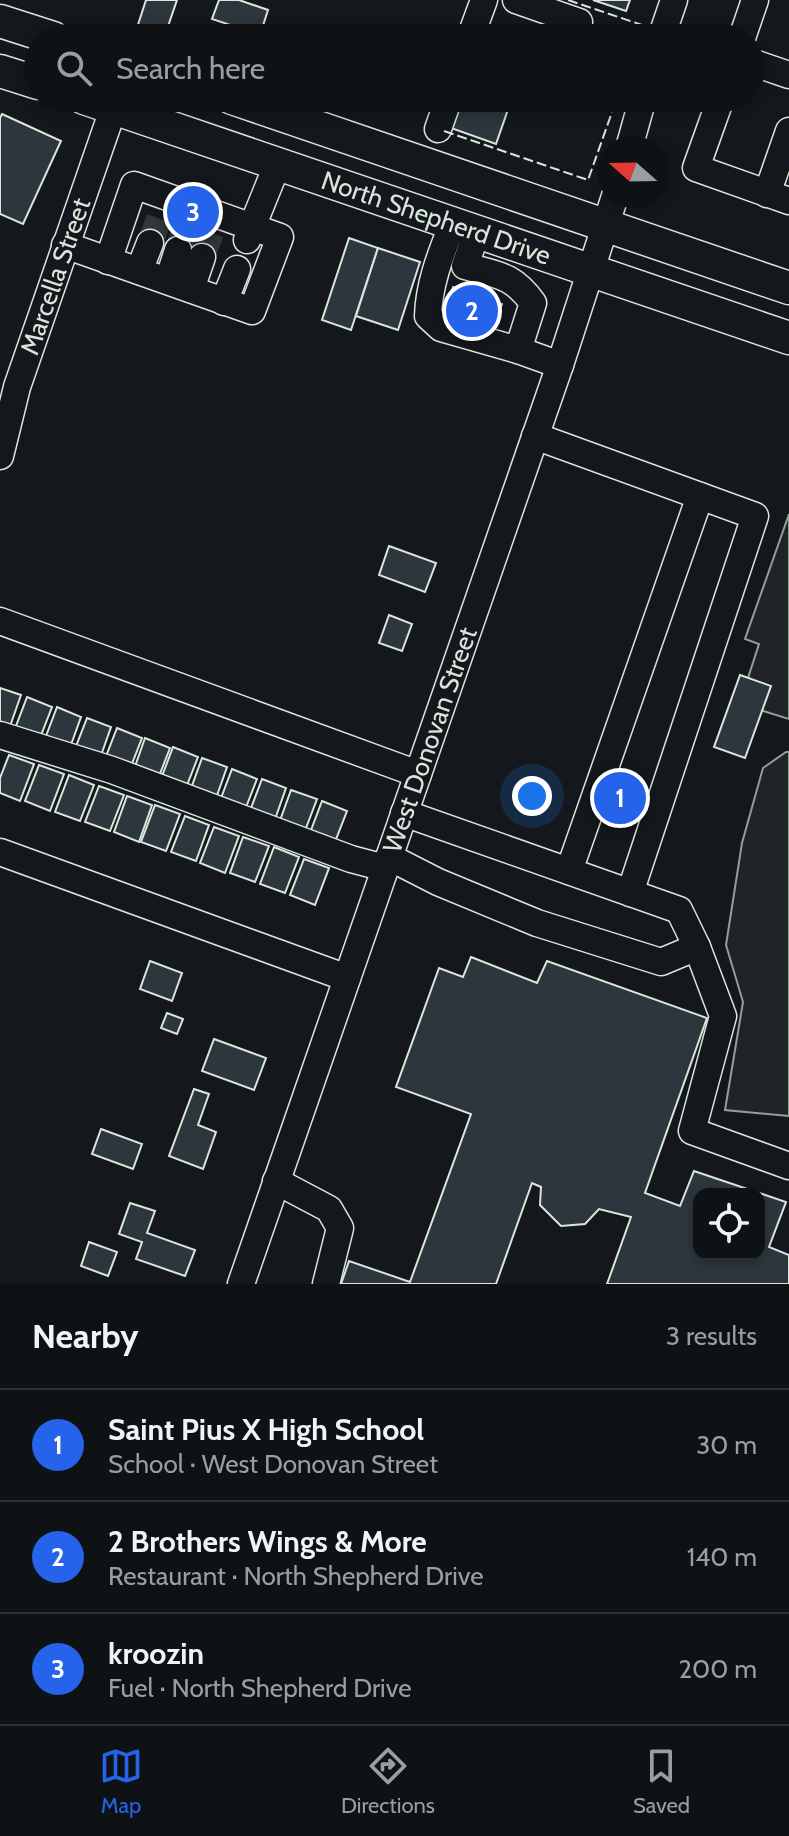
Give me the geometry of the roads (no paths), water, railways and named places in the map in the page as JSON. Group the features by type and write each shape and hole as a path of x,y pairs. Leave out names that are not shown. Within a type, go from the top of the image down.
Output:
{"main road":[{"path":"0,21 24,29"},
{"path":"0,71 24,79"},
{"name":"North Shepherd Drive","path":"136,112 789,338"},
{"name":"North Shepherd Drive","path":"279,112 610,211 789,288"}],"street":[{"path":"475,24 484,0"},
{"path":"516,0 579,22"},
{"path":"666,24 674,0"},
{"path":"747,24 755,0"},
{"path":"765,67 789,75"},
{"name":"Marcella Street","path":"0,456 17,387 65,245 102,112"},
{"path":"438,129 444,112"},
{"path":"632,136 639,112"},
{"path":"716,112 696,168 778,198 789,131"},
{"path":"249,234 278,163"},
{"path":"65,245 108,261 179,285 224,302 252,311 280,237 249,234 164,206 134,185 108,261"},
{"name":"West Donovan Street","path":"241,1284 560,365 610,211"},
{"path":"465,227 465,266 510,279 533,303 518,350"},
{"path":"465,227 435,270 428,316 441,328 560,365"},
{"path":"139,271 150,243"},
{"path":"510,279 522,247"},
{"path":"179,285 190,254"},
{"path":"224,302 237,269"},
{"path":"535,436 755,516 630,893"},
{"path":"569,871 700,496"},
{"path":"0,621 418,774"},
{"path":"0,735 112,770 351,859 387,862 537,923 661,962 697,947"},
{"path":"404,813 679,910 697,947 723,1016 692,1131 789,1166"},
{"path":"0,852 347,978"},
{"path":"276,1181 329,1209 340,1228 326,1284"}],"tunnel":[{"path":"150,243 161,214"},
{"path":"178,250 187,223"},
{"path":"202,257 212,230"}],"place":[{"name":"kroozin","path":"193,212"},
{"name":"2 Brothers Wings & More","path":"472,311"},
{"name":"Saint Pius X High School","path":"620,798"}]}
